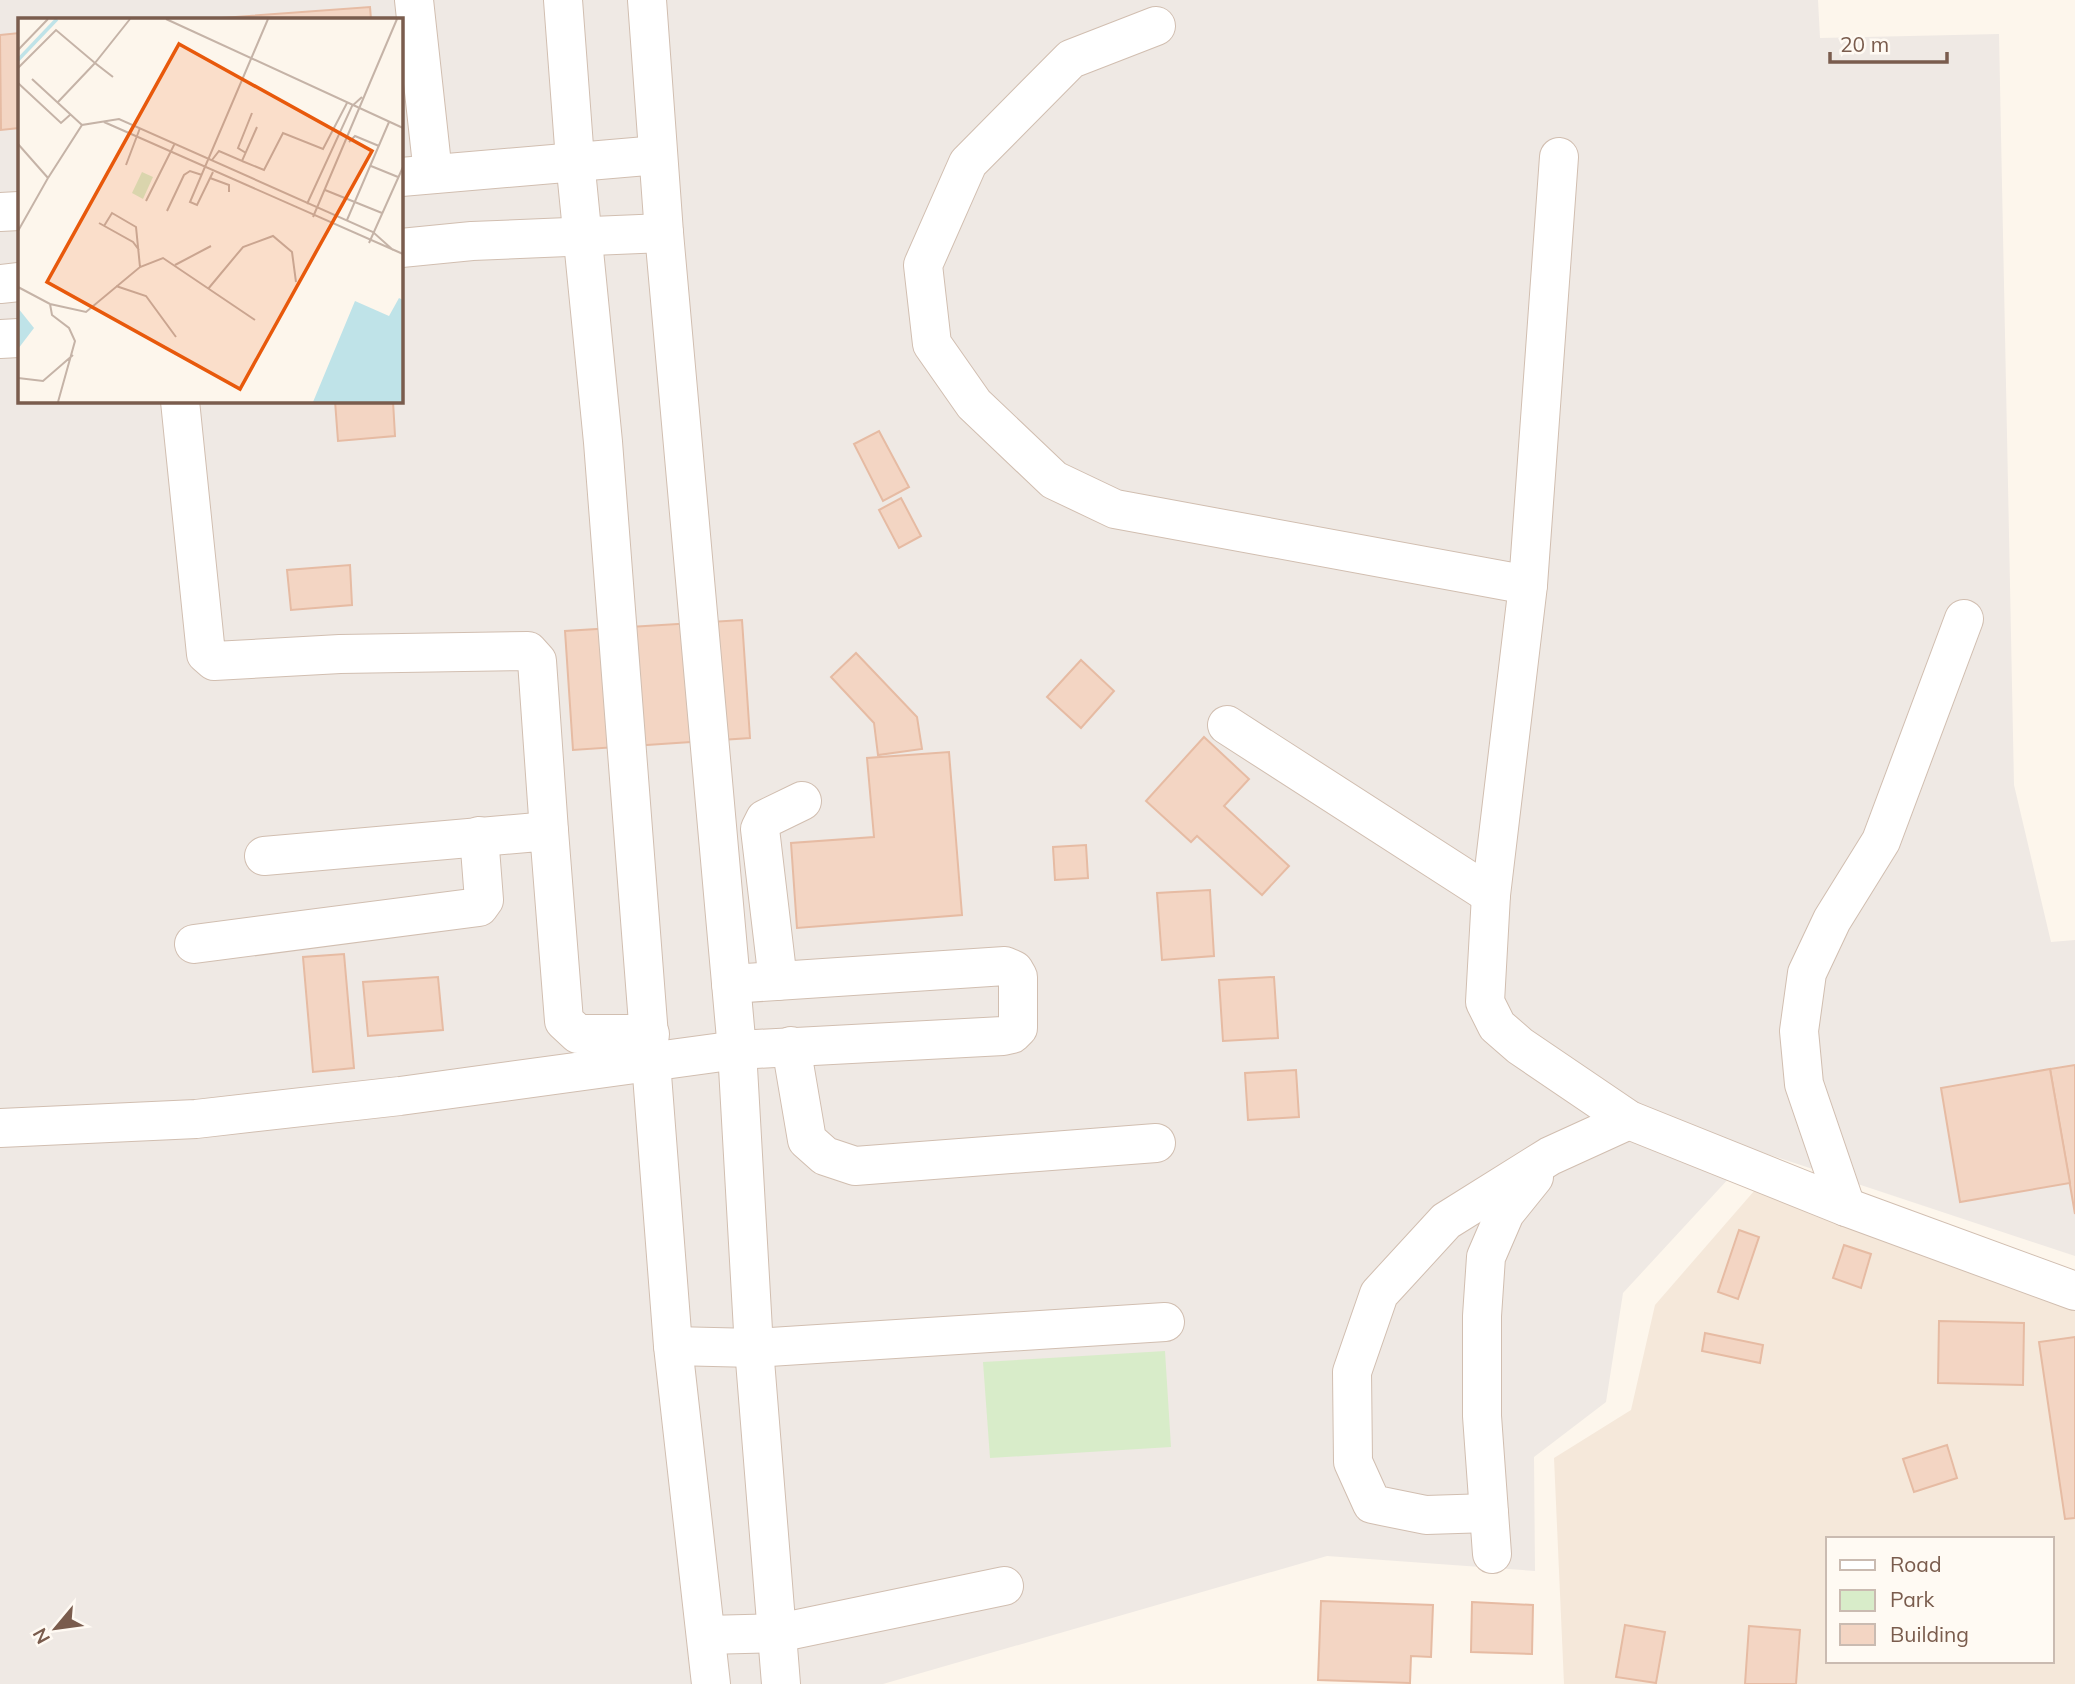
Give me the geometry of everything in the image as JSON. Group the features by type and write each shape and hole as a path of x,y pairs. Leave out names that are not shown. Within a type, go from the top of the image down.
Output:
{"lane":[{"path":"414,0 415,158 575,160 658,155"},
{"path":"563,0 575,160 604,456 673,1346 711,1684"},
{"path":"647,0 664,233 732,984 754,1348 781,1684"},
{"path":"1156,26 1071,59 968,163 923,265 932,344 974,404 1054,480 1115,509 1528,585"},
{"path":"1559,157 1528,585 1491,895 1486,1002 1497,1026 1520,1046 1629,1120 1846,1207 2075,1291"},
{"path":"0,189 18,188"},
{"path":"0,212 18,211"},
{"path":"402,248 583,235 664,233"},
{"path":"0,284 18,282"},
{"path":"0,339 18,338"},
{"path":"180,402 206,654 214,661 340,654 528,650 537,661 564,1021 578,1034 651,1048 737,1051 1012,1034 1018,1028 1018,977 1014,970 1005,966 732,984"},
{"path":"1846,1207 1804,1084 1799,1031 1807,974 1832,920 1881,841 1964,620"},
{"path":"1227,725 1491,895"},
{"path":"778,981 760,829 765,818 802,801"},
{"path":"264,856 549,831"},
{"path":"194,944 479,907 484,900 479,836"},
{"path":"791,1046 807,1140 825,1156 855,1166 1156,1143"},
{"path":"0,1128 196,1119 400,1096 651,1048"},
{"path":"1489,1513 1426,1515 1372,1504 1353,1462 1352,1372 1379,1294 1446,1221 1550,1156 1629,1120"},
{"path":"1492,1554 1482,1416 1482,1316 1486,1258 1504,1213 1550,1156"},
{"path":"673,1346 754,1348 1165,1322"},
{"path":"706,1635 778,1633 1004,1586"}],"shaded area":[{"path":"0,0 1818,0 1820,38 1999,34 2014,785 2051,942 2075,940 2075,1256 1755,1150 1623,1293 1606,1402 1534,1457 1535,1571 1327,1556 883,1684 0,1684"},
{"path":"1768,1175 2075,1274 2075,1684 1564,1684 1554,1458 1631,1410 1655,1305"}],"green space":[{"path":"1165,1351 1171,1447 990,1458 983,1362"}],"building":[{"path":"370,7 371,18 222,18"},
{"path":"18,33 18,128 1,130 0,35"},
{"path":"335,402 393,402 395,436 338,441"},
{"path":"879,431 909,487 883,501 854,444"},
{"path":"901,498 921,536 899,548 879,510"},
{"path":"350,565 352,605 291,610 287,570"},
{"path":"742,620 750,738 573,750 565,631"},
{"path":"856,653 917,717 922,749 878,755 874,723 831,677"},
{"path":"1081,660 1114,691 1081,728 1047,697"},
{"path":"1204,737 1249,779 1224,806 1289,866 1262,895 1197,836 1191,842 1146,801"},
{"path":"949,752 962,915 797,928 791,843 874,837 867,758"},
{"path":"1086,845 1088,878 1055,880 1053,847"},
{"path":"1210,890 1214,956 1162,960 1157,893"},
{"path":"344,954 354,1068 313,1072 303,957"},
{"path":"438,977 443,1030 368,1036 363,982"},
{"path":"1274,977 1278,1038 1223,1041 1219,980"},
{"path":"2075,1065 2075,1214 2050,1069"},
{"path":"2050,1069 2070,1183 1960,1202 1941,1088"},
{"path":"1296,1070 1299,1117 1248,1120 1245,1073"},
{"path":"1739,1230 1759,1237 1738,1299 1718,1292"},
{"path":"1844,1245 1871,1254 1861,1288 1833,1278"},
{"path":"1939,1321 2024,1323 2023,1385 1938,1383"},
{"path":"1705,1333 1763,1345 1760,1363 1702,1351"},
{"path":"2075,1337 2075,1518 2065,1519 2039,1342"},
{"path":"1947,1445 1957,1478 1914,1492 1903,1459"},
{"path":"1321,1601 1433,1605 1431,1657 1411,1656 1410,1683 1318,1680"},
{"path":"1472,1602 1533,1605 1532,1654 1471,1652"},
{"path":"1625,1625 1665,1632 1656,1683 1616,1677"},
{"path":"1749,1626 1800,1630 1796,1684 1745,1684"}]}
